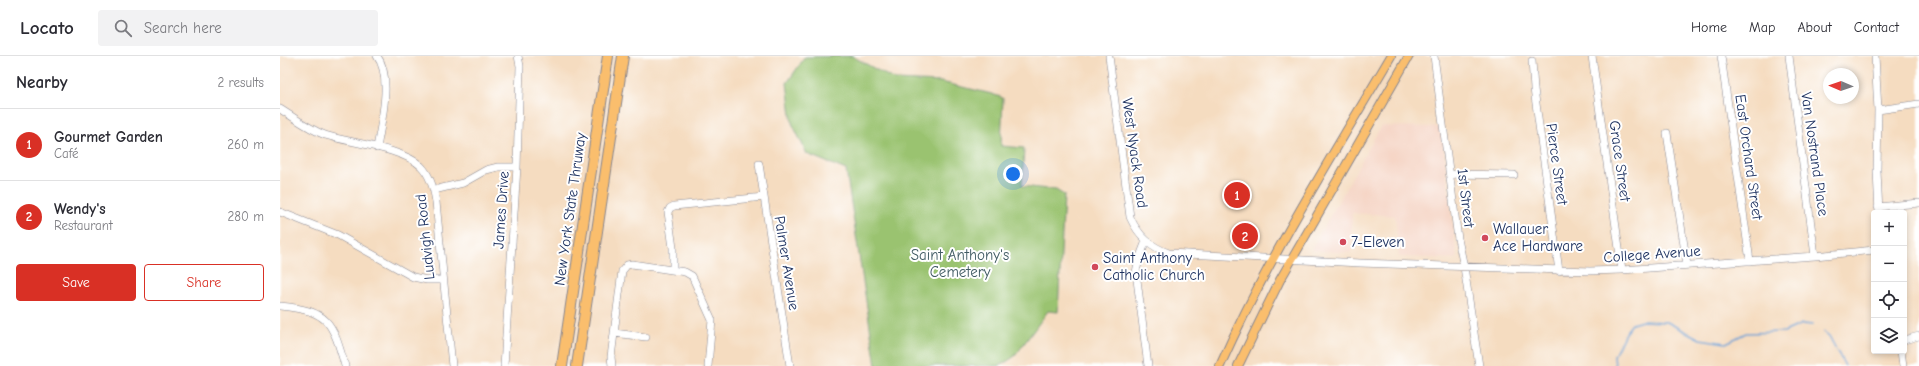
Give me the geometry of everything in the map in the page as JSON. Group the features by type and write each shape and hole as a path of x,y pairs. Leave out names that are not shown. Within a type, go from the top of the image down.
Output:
{"highway":[{"name":"New York State Thruway","path":"562,366 608,56"},
{"name":"New York State Thruway","path":"577,366 623,56"}],"main road":[{"path":"1220,366 1240,322 1273,259 1391,56"},
{"path":"1238,366 1264,311 1291,260 1408,56"}],"street":[{"path":"377,56 381,62 385,78 378,148"},
{"name":"James Drive","path":"504,366 516,167 520,66 518,56"},
{"name":"West Nyack Road","path":"1108,56 1128,210 1133,224 1146,241"},
{"name":"1st Street","path":"1434,56 1458,239 1464,267 1479,366"},
{"name":"Grace Street","path":"1592,56 1622,270"},
{"name":"East Orchard Street","path":"1721,56 1750,261"},
{"name":"Van Nostrand Place","path":"1789,56 1815,256"},
{"path":"1875,56 1878,110 1879,210 1919,203"},
{"name":"Pierce Street","path":"1532,61 1534,89 1559,271"},
{"path":"1878,110 1919,104"},
{"name":"Ludvigh Road","path":"280,109 324,134 378,148 411,159 420,165 426,173 434,190 452,366"},
{"path":"1667,133 1687,265"},
{"name":"Palmer Avenue","path":"759,164 790,366"},
{"path":"434,190 464,183 486,170 498,167 516,167"},
{"path":"1450,174 1514,175"},
{"path":"673,270 673,248 668,212 670,208 674,206 764,197"},
{"path":"280,212 338,235 413,277 427,280 443,280"},
{"path":"1146,241 1138,259 1136,272 1148,366"},
{"name":"College Avenue","path":"1146,241 1156,248 1168,253 1291,260 1559,271 1622,270 1815,256 1871,250"},
{"path":"612,366 611,357 622,271 624,268 632,264 685,272 692,276 711,316 712,328 708,366"},
{"path":"280,306 313,311 323,318 331,327 338,342 345,366"},
{"path":"614,333 646,337"},
{"path":"1907,339 1919,336"},
{"path":"1902,354 1904,366"}],"shaded area":[{"path":"1381,126 1441,127 1457,259 1399,257 1395,216 1352,213 1351,253 1311,250"}],"green space":[{"name":"Saint Anthony's Cemetery","path":"852,56 895,80 941,82 1003,98 1001,146 1024,148 1022,186 1056,190 1064,195 1058,312 1048,311 1015,356 1000,366 876,366 846,170 807,154 792,123 787,83 805,57"}],"waterway":[{"path":"1615,366 1614,356 1625,333 1632,324 1642,321 1667,322 1700,339 1726,343 1746,333 1784,332 1802,324 1813,325"},
{"path":"1824,332 1829,336 1845,366"}],"place":[{"name":"Gourmet Garden","path":"1237,195"},
{"name":"Wendy's","path":"1245,236"},
{"name":"Wallauer Ace Hardware","path":"1485,238"},
{"name":"7-Eleven","path":"1343,242"},
{"name":"Saint Anthony Catholic Church","path":"1095,267"}]}
